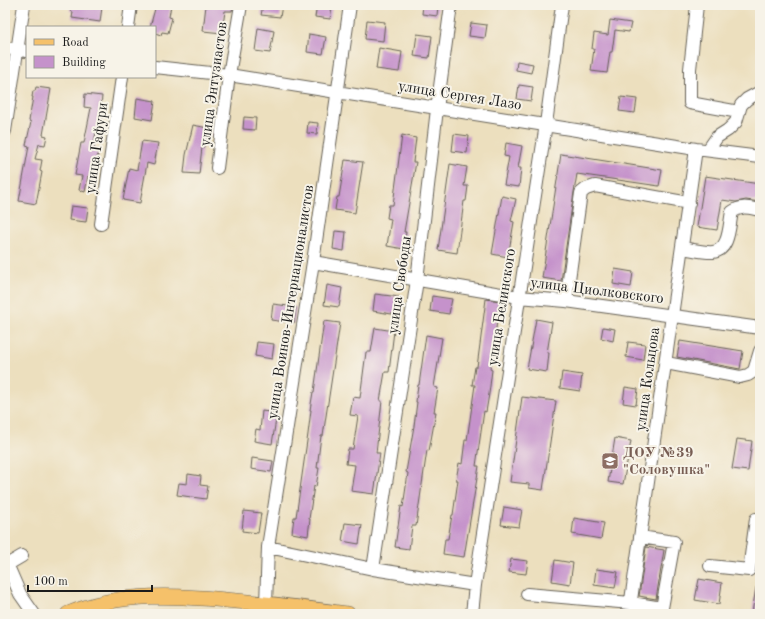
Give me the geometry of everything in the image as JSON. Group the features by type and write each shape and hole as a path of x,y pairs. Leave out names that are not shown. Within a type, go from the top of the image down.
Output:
{"main road":[{"path":"72,613 108,601 142,597 193,596 266,604 316,612 348,614"}],"street":[{"path":"5,131 22,51 24,5"},
{"path":"128,26 131,5"},
{"name":"улица Энтузиастов","path":"217,168 229,75 241,5"},
{"name":"улица Воинов-Интернационалистов","path":"266,604 268,548 313,262 350,5"},
{"name":"улица Свободы","path":"373,569 417,280 451,5"},
{"name":"улица Белинского","path":"472,614 475,585 546,124 562,5"},
{"path":"697,5 690,69 690,103 739,112"},
{"path":"5,48 22,51"},
{"name":"улица Сергея Лазо","path":"156,67 229,75 437,109 546,124 702,150 760,157"},
{"name":"улица Гафури","path":"101,224 122,78"},
{"path":"702,150 717,136 728,130 736,122 741,105 747,99 760,92"},
{"name":"улица Кольцова","path":"630,608 689,203 702,150"},
{"path":"566,300 581,193 586,189 595,186 689,203"},
{"path":"682,248 714,252 726,243 732,212 737,208 744,207 760,210"},
{"name":"улица Циолковского","path":"313,262 519,297 566,300 760,328"},
{"path":"666,363 740,377 754,371 760,351"},
{"path":"710,566 749,570 756,519 760,519"},
{"path":"528,594 630,608 662,608 674,542 640,537"},
{"path":"268,548 373,569 475,585"},
{"path":"22,556 6,565 20,594 34,614"}],"path":[{"path":"662,608 699,614"}],"building":[{"path":"71,5 92,5 102,7 100,22 72,18 73,12 70,11"},
{"path":"156,5 171,5 169,17 172,18 168,33 162,32 161,35 156,33 156,26 150,26"},
{"path":"206,5 233,5 232,11 225,11 222,33 203,31"},
{"path":"263,5 282,5 280,17 261,15"},
{"path":"317,5 332,7 330,19 315,17"},
{"path":"423,5 438,5 437,16 422,14"},
{"path":"367,20 385,22 383,41 365,39"},
{"path":"610,20 631,23 629,32 615,30 607,73 591,71 594,49 592,49 594,33 608,35"},
{"path":"471,23 487,25 485,38 469,36"},
{"path":"258,28 274,31 270,53 255,51"},
{"path":"309,34 326,37 323,54 307,52"},
{"path":"417,34 432,36 429,58 414,56"},
{"path":"379,48 402,52 399,72 376,69"},
{"path":"517,61 533,64 531,73 516,70"},
{"path":"519,85 533,87 531,101 517,99"},
{"path":"36,87 51,89 43,135 47,136 45,145 39,144 35,159 42,160 40,171 42,172 36,204 19,201 29,146 26,145 31,122 29,121 32,97 33,91 35,91"},
{"path":"85,94 102,96 100,118 102,118 99,132 96,131 94,149 99,150 93,177 88,176 85,192 79,190 82,176 75,175 81,143 84,143 91,108 84,107"},
{"path":"621,97 637,99 635,113 619,111"},
{"path":"137,98 155,101 152,120 135,117"},
{"path":"244,117 256,118 255,130 243,129"},
{"path":"308,122 318,123 317,134 307,133"},
{"path":"193,125 213,129 212,136 206,134 204,147 202,147 199,174 184,173 186,155"},
{"path":"454,134 469,136 467,153 452,151"},
{"path":"402,135 416,138 413,162 416,162 404,232 406,232 404,249 387,246 391,219 387,218 389,205 393,205"},
{"path":"142,141 158,143 154,165 147,163 140,203 123,200 129,168 137,170"},
{"path":"506,143 522,146 518,168 521,168 519,187 504,185 509,157 504,156"},
{"path":"561,154 662,170 659,186 577,174 561,281 542,278"},
{"path":"345,160 363,162 355,213 335,210 337,197 339,197"},
{"path":"450,164 467,167 464,186 468,186 466,201 464,201 457,253 438,250"},
{"path":"705,176 760,184 760,202 746,200 736,202 722,200 717,230 697,227"},
{"path":"502,196 516,199 511,221 514,222 508,257 492,254"},
{"path":"71,206 88,208 86,222 69,220"},
{"path":"335,231 346,232 344,251 333,249"},
{"path":"615,269 633,272 631,287 613,284"},
{"path":"327,285 342,288 339,307 324,305"},
{"path":"375,294 400,297 398,315 373,311"},
{"path":"432,296 452,299 449,314 430,311"},
{"path":"486,299 500,301 490,369 492,370 489,394 486,412 484,411 476,466 479,466 464,557 443,554 445,539 448,539 453,515 459,463 462,464 465,440 467,440 475,385 472,385 475,367 477,367"},
{"path":"273,304 296,307 294,323 271,320"},
{"path":"536,319 552,322 547,353 549,353 547,372 527,369"},
{"path":"324,321 340,323 323,436 321,436 317,468 319,468 316,487 314,486 308,536 292,533 294,517 296,517 310,410"},
{"path":"603,327 615,329 613,341 601,338"},
{"path":"375,328 394,331 389,372 385,372 380,401 382,401 376,453 380,453 374,494 351,491 355,465 346,464 348,449 353,449 358,416 350,415 353,397 360,398 366,352 371,352"},
{"path":"426,335 442,338 434,387 438,388 434,412 436,412 429,451 427,450 416,526 412,526 409,549 395,547 408,473 406,472 414,426 418,385"},
{"path":"680,341 743,351 740,369 677,357"},
{"path":"257,342 274,344 272,359 255,356"},
{"path":"628,342 645,344 643,360 626,357"},
{"path":"562,372 582,375 580,391 560,388"},
{"path":"625,387 638,389 636,405 623,403"},
{"path":"522,397 556,401 543,490 529,488 529,484 510,482"},
{"path":"262,411 277,413 272,444 254,441 256,429 260,430"},
{"path":"615,438 631,441 623,484 608,482"},
{"path":"737,439 752,441 748,471 732,469"},
{"path":"252,458 273,461 271,472 251,469"},
{"path":"188,474 201,476 200,485 208,486 206,499 177,495 179,483 187,484"},
{"path":"504,507 522,510 519,527 501,525"},
{"path":"244,511 261,513 258,533 242,531"},
{"path":"574,518 604,523 601,539 572,534"},
{"path":"345,523 362,525 359,544 342,541"},
{"path":"646,547 664,550 656,599 639,596"},
{"path":"511,559 528,561 526,574 509,572"},
{"path":"555,560 573,563 570,584 552,581"},
{"path":"596,569 618,572 615,588 594,585"},
{"path":"699,579 722,583 719,604 695,600"},
{"path":"756,587 760,587 760,614 752,613"}],"place":[{"name":"ДОУ №39 \"Соловушка\"","path":"610,461"}]}
